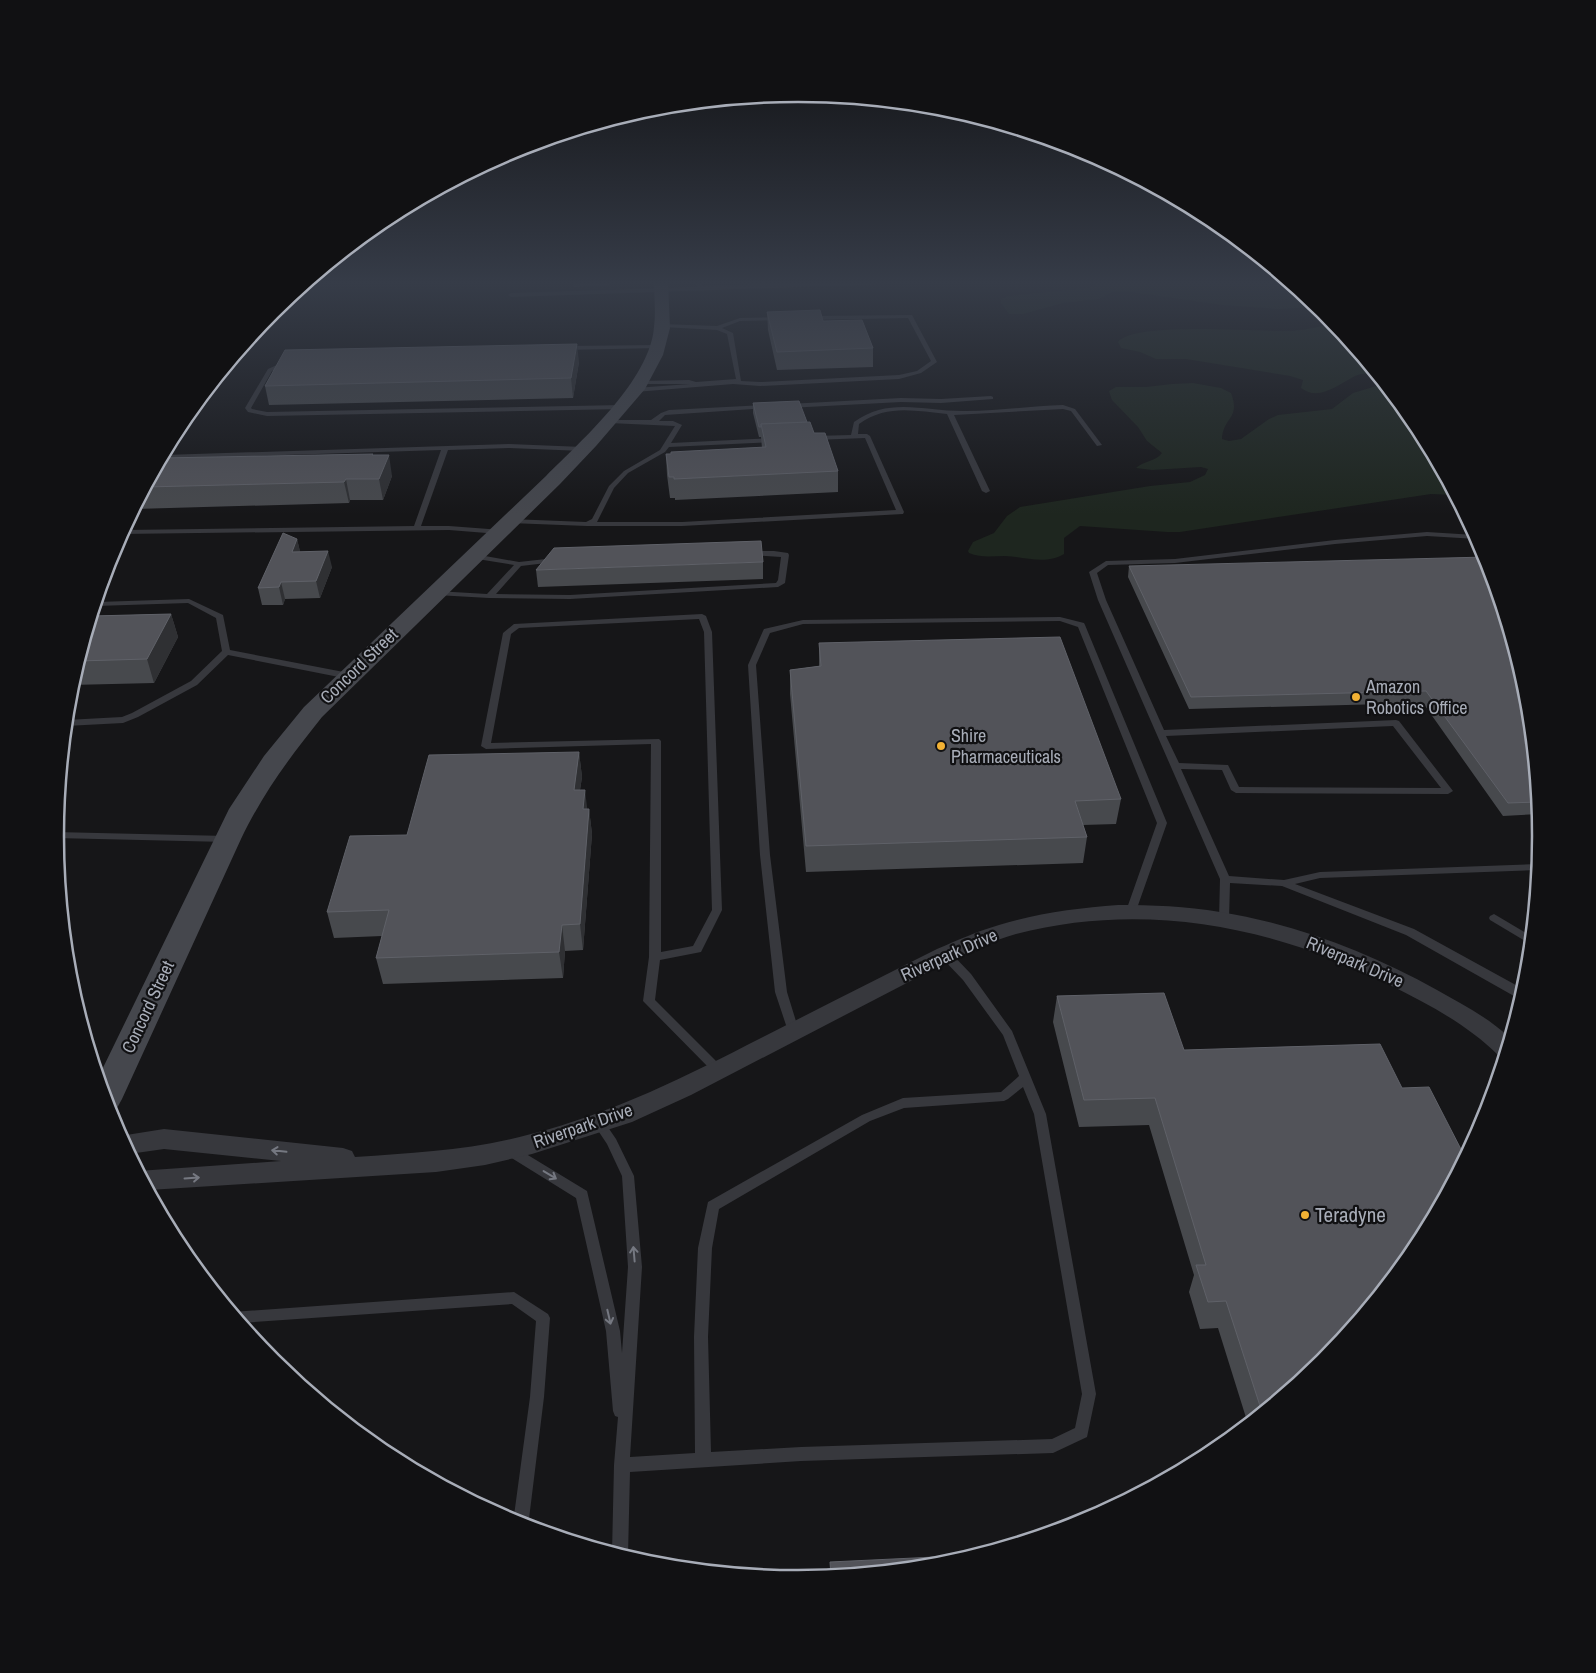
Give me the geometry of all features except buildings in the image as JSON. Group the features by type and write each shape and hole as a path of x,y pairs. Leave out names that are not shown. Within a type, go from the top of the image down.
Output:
{"street":[{"name":"Concord Street","path":"109,1090 227,838 242,809 273,761 313,712 583,449 627,400 652,359"},
{"name":"Riverpark Drive","path":"149,1180 452,1160 508,1150 569,1134 623,1115 718,1070 945,954 984,937 1035,922 1095,912 1157,912 1224,920 1271,930 1309,941 1396,978 1459,1013 1501,1045"},
{"name":"Riverpark Drive","path":"132,1144 164,1139 397,1164"}],"lane":[{"path":"297,359 270,370 248,408 250,411 266,414 627,400 687,388 696,384 733,382 760,384 900,377 919,372 934,362 932,359"},
{"path":"733,382 739,380 736,359"},
{"path":"783,406 991,398"},
{"path":"587,524 595,520 611,487 626,472 662,451 679,426 673,423 654,422 627,400"},
{"path":"654,422 663,414 669,412 773,406"},
{"path":"854,436 856,423 869,413 897,409 950,414 1063,407 1073,410 1099,445"},
{"path":"950,414 986,491"},
{"path":"130,532 682,524 900,512 867,436 805,439"},
{"path":"666,445 785,440"},
{"path":"170,457 509,446 583,449"},
{"path":"417,528 445,448"},
{"path":"1224,920 1225,879 1102,600 1093,572 1106,563 1175,561 1334,542 1427,534 1468,536"},
{"path":"435,593 570,598 778,585 782,581 785,555 774,552 737,554"},
{"path":"474,556 519,564 563,560"},
{"path":"489,596 519,564"},
{"path":"102,604 189,601 220,618 226,652"},
{"path":"655,957 697,949 717,910 708,632 702,616 517,626 507,633 486,746 656,741 655,957 649,1001 718,1070"},
{"path":"793,1031 781,992 765,855 752,665 767,630 803,622 1060,619 1081,625 1162,823 1131,911"},
{"path":"226,652 349,676"},
{"path":"73,723 123,720 135,715 194,683 226,652"},
{"path":"1161,733 1396,723 1448,791 1236,790 1225,766 1176,766"},
{"path":"64,835 227,838"},
{"path":"1225,879 1283,883 1320,875 1531,867"},
{"path":"1283,883 1410,932 1515,991"},
{"path":"1494,918 1525,937"},
{"path":"622,1465 801,1454 1053,1446 1082,1432 1089,1394 1040,1114 1008,1034 967,977 945,954"},
{"path":"703,1460 701,1337 705,1248 713,1206 866,1118 903,1103 1004,1096 1025,1078"},
{"path":"600,1123 612,1142 628,1176 634,1258 623,1443 620,1549"},
{"path":"508,1150 582,1195 613,1331 623,1443"},
{"path":"242,1317 514,1298 536,1313 542,1318 542,1327 537,1397 522,1517"}],"shaded area":[{"path":"1186,359 1356,359 1368,374 1357,375 1329,390 1315,393 1301,388 1303,380 1290,376"},
{"path":"1193,383 1221,388 1231,393 1234,408 1225,426 1222,439 1229,441 1241,439 1269,419 1278,415 1332,409 1353,393 1377,386 1409,429 1448,495 1431,494 1180,532 1080,526 1064,538 1064,554 1043,560 1005,556 982,556 969,553 968,551 973,542 994,533 1007,516 1020,507 1150,486 1190,482 1205,475 1208,469 1201,467 1152,470 1136,468 1162,453 1147,441 1138,427 1112,400 1109,391 1116,387 1146,387"}],"place":[{"name":"Amazon Robotics Office","path":"1356,697"},
{"name":"Shire Pharmaceuticals","path":"941,746"},
{"name":"Teradyne","path":"1305,1215"}]}
